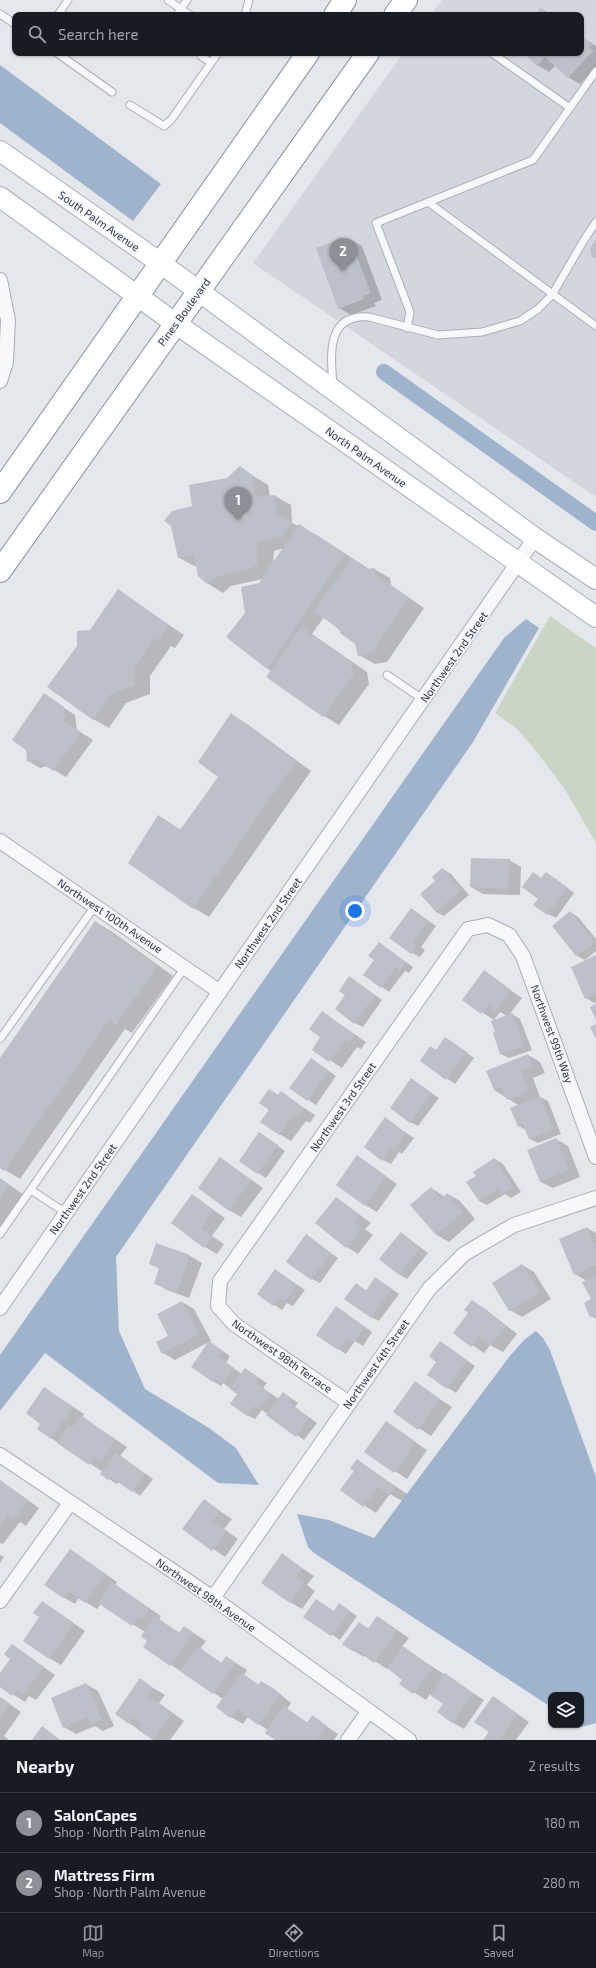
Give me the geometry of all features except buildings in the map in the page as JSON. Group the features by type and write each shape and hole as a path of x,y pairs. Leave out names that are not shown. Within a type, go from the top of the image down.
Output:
{"highway":[{"path":"337,12 345,0"},
{"path":"398,12 406,0"},
{"path":"0,492 159,262 306,56"},
{"name":"Pines Boulevard","path":"0,571 366,56"}],"main road":[{"name":"South Palm Avenue","path":"0,151 199,291"},
{"path":"0,197 136,295"},
{"path":"199,291 535,538 596,579"},
{"name":"North Palm Avenue","path":"136,295 596,617"}],"street":[{"path":"0,280 8,320 6,362 0,381"},
{"name":"Northwest 2nd Street","path":"0,1308 519,564 535,538"},
{"name":"Northwest 100th Avenue","path":"0,841 220,992"},
{"name":"Northwest 99th Way","path":"488,925 509,935 524,956 596,1157"},
{"name":"Northwest 3rd Street","path":"218,1306 220,1281 452,952 468,930 488,925"},
{"name":"Northwest 4th Street","path":"213,1598 429,1289 464,1254 514,1225 596,1198"},
{"name":"Northwest 98th Terrace","path":"218,1306 234,1324 349,1403"},
{"name":"Northwest 98th Avenue","path":"0,1455 70,1504 213,1598 368,1712 409,1740"},
{"path":"0,1601 70,1504"},
{"path":"348,1740 368,1712"}],"lane":[{"path":"60,12 68,0"},
{"path":"168,0 179,12 187,0"},
{"path":"246,12 249,0"},
{"path":"0,14 12,22"},
{"path":"61,56 112,92"},
{"path":"202,56 211,63"},
{"path":"130,105 164,126 171,120 216,56"},
{"path":"496,56 570,108"},
{"path":"407,328 410,312 376,223 533,160 596,71"},
{"path":"428,202 596,326"},
{"path":"333,390 332,344 338,329 343,324 354,317 369,317 438,335 482,332 520,321 538,309 552,295 596,222"},
{"path":"387,675 424,700"},
{"path":"0,1039 95,906"},
{"path":"0,1234 185,967"},
{"path":"31,1190 66,1213"}],"shaded area":[{"path":"442,0 596,0 596,497 253,263 401,56 584,56 584,12 433,12"}],"green space":[{"path":"550,616 596,648 596,843 564,788 533,747 516,728 495,713"}],"water":[{"path":"0,65 161,184 133,221 0,123"},
{"path":"526,619 539,628 473,742 116,1257 119,1331 145,1389 209,1428 236,1448 259,1485 218,1483 45,1353 0,1411 0,1355 504,638"},
{"path":"536,1331 543,1338 550,1350 596,1477 596,1723 584,1726 584,1692 548,1692 548,1705 314,1553 308,1547 297,1514 329,1520 374,1538 509,1357 524,1340"}],"waterway":[{"path":"384,372 596,523"}],"place":[{"name":"Mattress Firm","path":"343,271"},
{"name":"SalonCapes","path":"238,520"}]}
